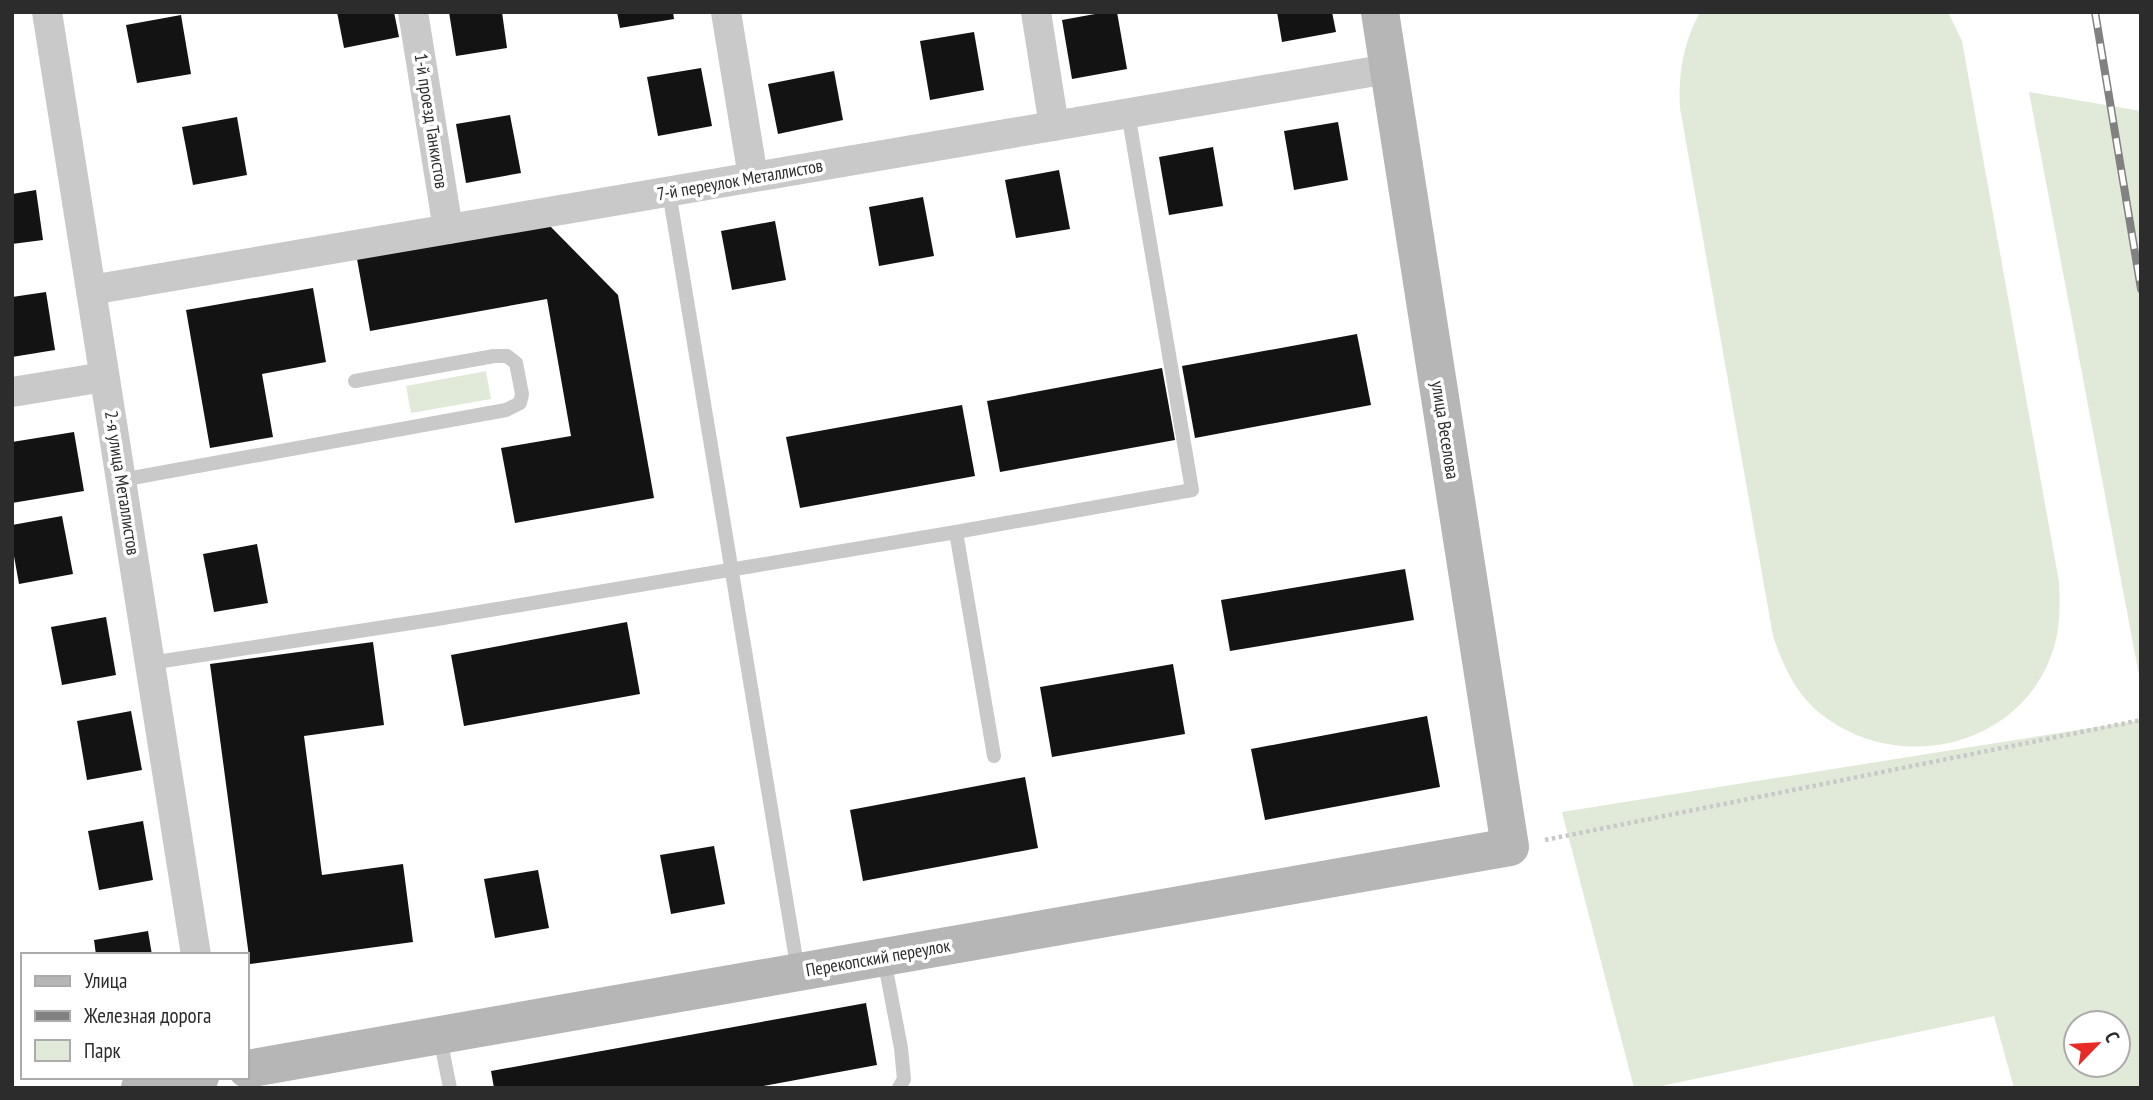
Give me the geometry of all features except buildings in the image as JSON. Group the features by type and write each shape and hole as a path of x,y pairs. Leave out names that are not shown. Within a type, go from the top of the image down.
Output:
{"street":[{"name":"2-я улица Металлистов","path":"47,12 196,953"},
{"name":"1-й проезд Танкистов","path":"413,12 448,229"},
{"path":"726,12 753,177"},
{"path":"1036,12 1054,126"},
{"name":"улица Веселова","path":"1380,12 1510,847"},
{"name":"7-й переулок Металлистов","path":"91,290 1388,69"},
{"path":"12,392 104,377"},
{"name":"Перекопский переулок","path":"248,1069 1510,847"},
{"path":"140,1088 189,1079"}],"lane":[{"path":"150,663 437,619 1192,490 1128,113"},
{"path":"668,192 798,972"},
{"path":"121,480 506,410 520,403 522,394 516,363 507,356 494,356 355,381"},
{"path":"956,532 994,756"},
{"path":"884,957 901,1048 904,1079 899,1088"},
{"path":"440,1035 450,1088"}],"path":[{"path":"1510,847 2141,720"}],"green space":[{"path":"1700,12 1948,12 1962,41 2059,582 2060,602 2057,635 2043,673 2021,704 1992,726 1958,741 1922,746 1884,743 1848,731 1808,702 1790,676 1773,636 1680,108 1683,59 1689,36"},
{"path":"2029,92 2141,111 2141,686"},
{"path":"486,371 491,399 411,413 406,386"},
{"path":"2141,720 2141,1088 2014,1088 1994,1016 1652,1088 1634,1088 1562,812"}],"railway":[{"path":"2095,12 2141,289"}]}
